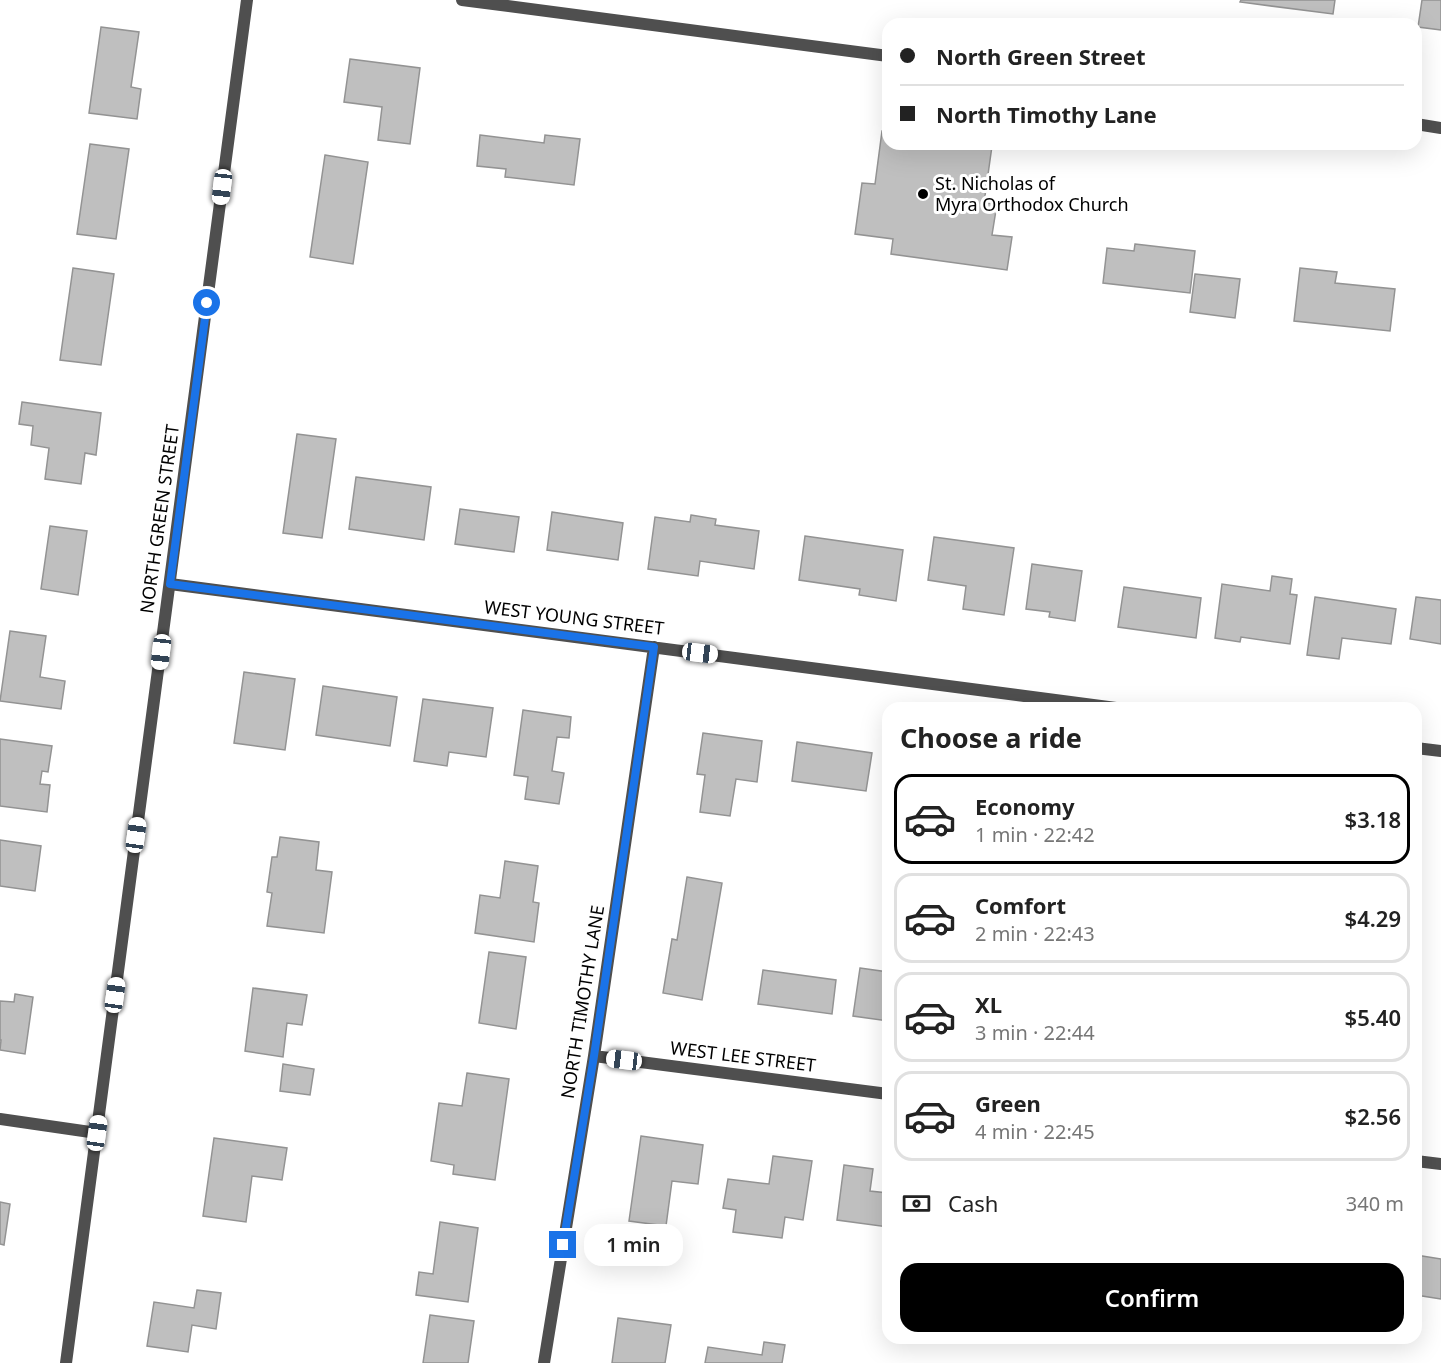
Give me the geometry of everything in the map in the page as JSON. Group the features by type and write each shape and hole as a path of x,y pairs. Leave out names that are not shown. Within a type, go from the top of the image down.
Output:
{"street":[{"name":"NORTH GREEN STREET","path":"66,1363 247,0"},
{"path":"462,0 882,55"},
{"path":"1422,125 1441,128"},
{"name":"WEST YOUNG STREET","path":"170,584 1071,702"},
{"name":"NORTH TIMOTHY LANE","path":"544,1363 594,1056 654,647"},
{"path":"1422,749 1441,751"},
{"name":"WEST LEE STREET","path":"594,1056 882,1093"},
{"path":"0,1119 97,1133"},
{"path":"1422,1162 1441,1164"}],"building":[{"path":"1241,0 1335,0 1333,14 1240,2"},
{"path":"1422,0 1441,0 1441,30 1422,28 1422,18 1419,18"},
{"path":"101,27 139,32 131,87 141,89 137,119 89,113"},
{"path":"350,59 420,68 410,144 378,140 382,107 344,102"},
{"name":"St. Nicholas of Myra Orthodox Church","path":"882,131 882,150 991,150 984,203 997,204 992,235 1012,237 1007,270 891,254 893,239 855,234 862,183 875,184"},
{"path":"480,135 544,143 545,135 580,139 574,185 505,177 506,169 477,166"},
{"path":"90,144 129,149 116,239 77,234"},
{"path":"325,155 368,162 353,264 310,257"},
{"path":"1135,244 1195,251 1190,293 1103,283 1107,248 1134,251"},
{"path":"73,268 114,274 101,365 60,360"},
{"path":"1300,268 1337,272 1335,283 1395,289 1390,331 1294,321"},
{"path":"1195,274 1240,279 1235,318 1190,312"},
{"path":"22,402 101,413 96,455 85,453 81,484 45,479 49,448 31,445 33,426 19,424"},
{"path":"297,434 336,439 322,538 283,533"},
{"path":"356,477 431,487 424,540 349,529"},
{"path":"460,509 519,517 514,552 455,544"},
{"path":"552,512 623,523 618,560 547,550"},
{"path":"691,515 716,519 715,525 759,531 754,569 700,561 698,576 648,569 655,517 690,522"},
{"path":"50,526 87,531 78,595 41,589"},
{"path":"805,536 903,550 896,601 859,595 860,589 799,580"},
{"path":"934,537 1014,548 1004,615 963,609 966,586 928,580"},
{"path":"1032,564 1082,571 1075,621 1049,617 1050,612 1026,609"},
{"path":"1272,576 1292,579 1290,594 1297,595 1290,644 1241,637 1240,642 1215,638 1222,584 1270,591"},
{"path":"1124,587 1201,598 1196,638 1118,627"},
{"path":"1315,597 1396,609 1391,644 1342,638 1339,659 1307,655"},
{"path":"1416,597 1441,600 1441,644 1410,639"},
{"path":"10,631 46,636 40,677 65,681 61,709 0,701"},
{"path":"244,672 295,679 285,750 234,743"},
{"path":"323,686 397,697 390,746 316,735"},
{"path":"423,699 493,708 486,757 449,752 447,766 414,761"},
{"path":"523,710 571,717 569,738 557,737 552,771 564,773 559,804 525,799 528,777 514,775"},
{"path":"703,733 762,741 757,782 736,779 730,816 700,812 705,775 697,774"},
{"path":"0,739 52,746 48,772 42,771 40,784 50,785 47,812 0,806"},
{"path":"797,742 872,753 866,791 792,781"},
{"path":"280,837 319,842 316,870 332,872 324,933 267,926 272,893 267,892 272,857 277,857"},
{"path":"0,840 41,846 35,891 0,886"},
{"path":"505,861 538,866 533,902 539,903 534,942 475,933 480,895 500,898"},
{"path":"687,877 722,883 702,1000 663,993 672,939 677,940"},
{"path":"489,952 526,957 516,1029 479,1023"},
{"path":"860,968 882,971 882,1020 853,1016"},
{"path":"763,970 836,980 832,1014 758,1004"},
{"path":"253,988 307,995 302,1025 287,1023 283,1057 245,1051"},
{"path":"15,994 33,997 25,1054 0,1050 0,1001 14,1002"},
{"path":"283,1064 314,1069 310,1095 280,1091"},
{"path":"467,1073 509,1079 495,1180 453,1174 454,1165 431,1161 439,1103 462,1106"},
{"path":"641,1136 703,1145 698,1184 672,1181 666,1226 629,1221"},
{"path":"214,1138 287,1148 282,1180 252,1176 246,1222 203,1216"},
{"path":"773,1156 812,1161 803,1220 785,1217 782,1238 733,1232 736,1210 723,1208 728,1179 769,1184"},
{"path":"844,1165 873,1169 870,1191 882,1192 882,1226 837,1220"},
{"path":"0,1202 10,1204 4,1245 0,1244"},
{"path":"440,1222 478,1228 468,1302 416,1295 419,1272 433,1274"},
{"path":"1422,1256 1441,1259 1441,1299 1422,1296"},
{"path":"197,1290 221,1293 216,1329 192,1325 188,1352 147,1346 154,1302 194,1308"},
{"path":"430,1315 474,1321 468,1363 423,1363"},
{"path":"618,1318 671,1325 665,1363 612,1363"},
{"path":"764,1342 785,1345 782,1363 705,1363 708,1347 762,1355"}],"place":[{"name":"St. Nicholas of Myra Orthodox Church","path":"923,194"}],"route":[{"path":"207,303 170,584 654,647 594,1056 563,1245"}]}
